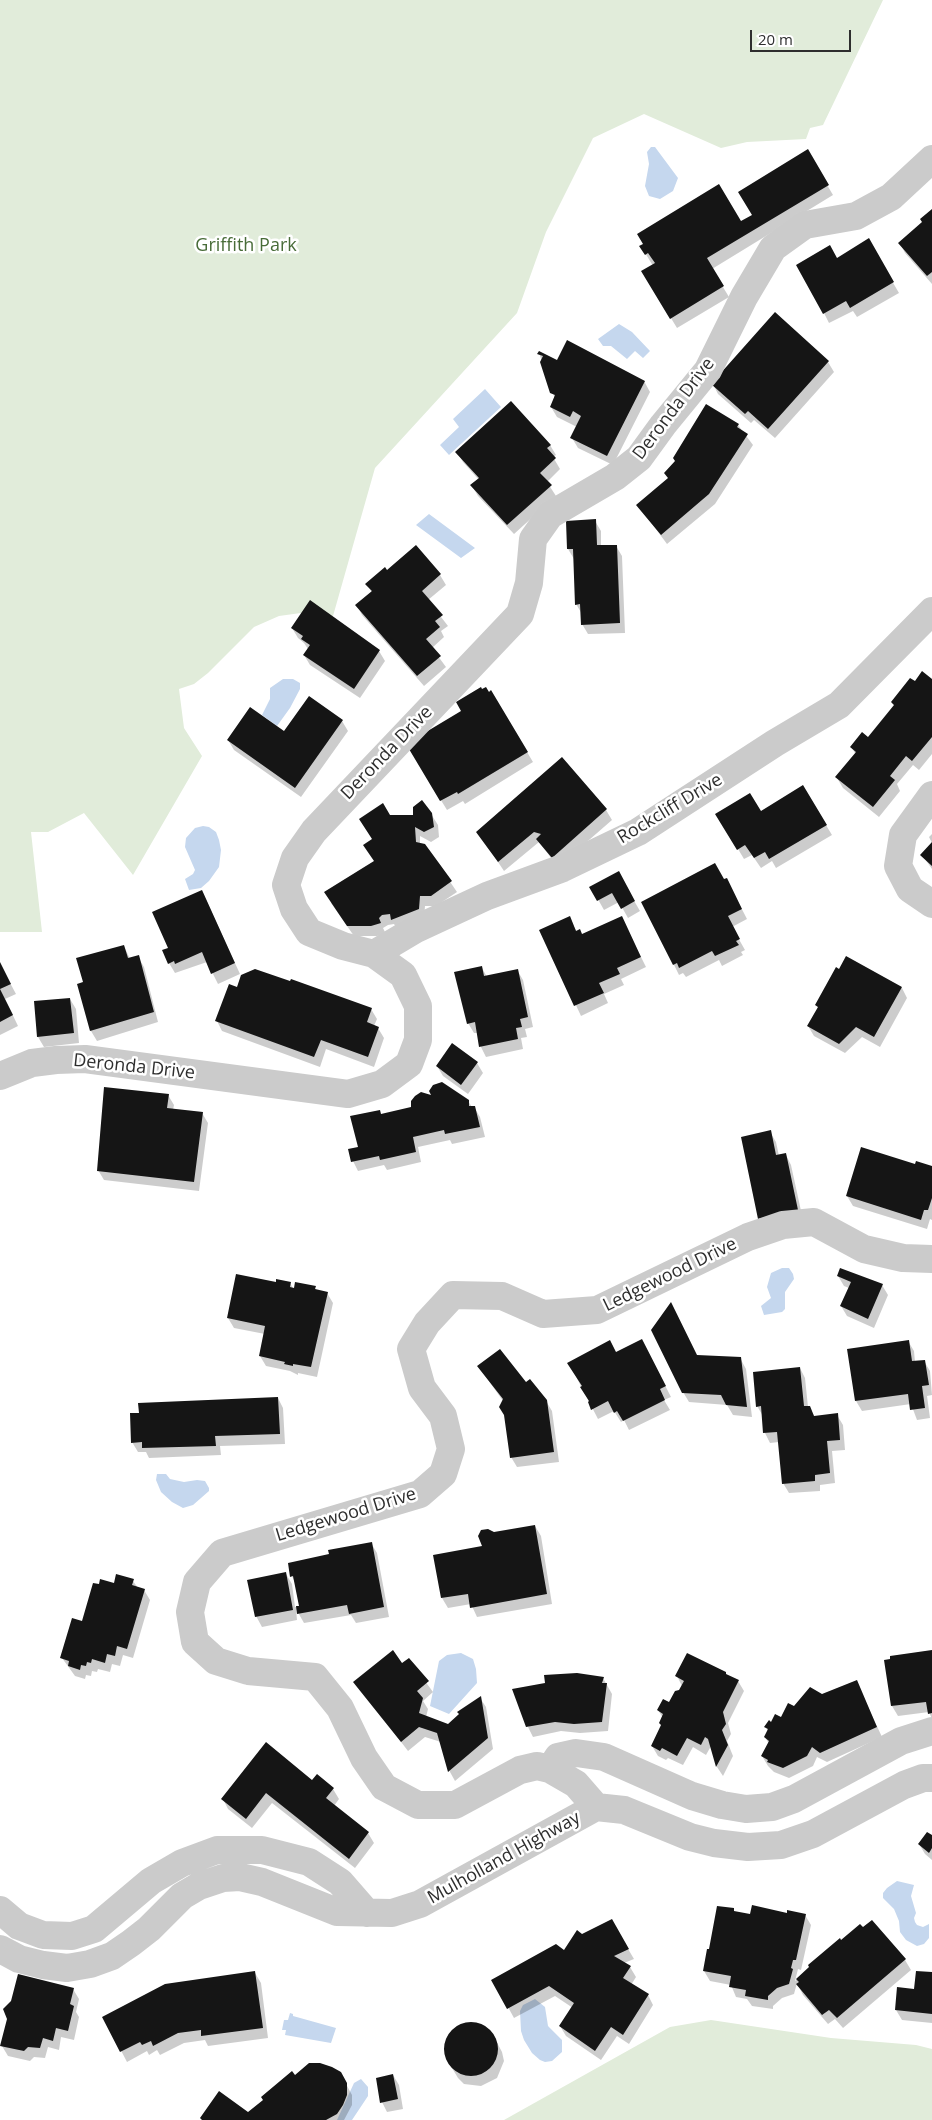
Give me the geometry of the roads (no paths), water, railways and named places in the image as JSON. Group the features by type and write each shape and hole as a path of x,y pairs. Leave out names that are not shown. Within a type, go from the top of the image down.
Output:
{"street":[{"name":"Deronda Drive","path":"0,1076 32,1063 85,1059 348,1094 382,1084 409,1064 418,1040 418,1006 403,975 374,954 343,946 309,932 294,910 286,885 295,858 314,831 520,614 529,583 533,539 550,515 616,478 639,458 708,370 744,297 773,248 805,225 856,216 891,197 932,159"},
{"name":"Rockcliff Drive","path":"374,954 416,929 487,896 563,868 638,832 775,743 839,705 932,611"},
{"path":"932,795 903,835 898,866 910,888 932,904"},
{"name":"Ledgewood Drive","path":"596,1807 576,1784 550,1769 537,1766 520,1770 455,1805 418,1805 384,1787 364,1758 340,1708 315,1678 248,1672 216,1661 194,1642 190,1612 197,1582 222,1553 420,1494 443,1474 451,1449 443,1416 422,1388 411,1349 427,1323 453,1295 502,1296 543,1314 596,1310 748,1237 783,1225 814,1222 864,1249 902,1258 932,1260"},
{"path":"550,1769 558,1757 576,1753 604,1757 692,1796 722,1805 746,1809 772,1807 794,1799 901,1741 932,1731"},
{"name":"Mulholland Highway","path":"0,1949 19,1960 43,1965 67,1968 90,1964 112,1956 131,1943 149,1929 182,1896 199,1886 219,1878 240,1877 262,1882 337,1912 392,1913 420,1904 596,1807 624,1810 690,1837 714,1843 748,1846 781,1845 813,1834 904,1785 923,1778 932,1778"},
{"path":"639,1816 658,1780"},
{"path":"0,1910 19,1926 42,1935 72,1936 94,1929 151,1881 182,1863 217,1850 262,1850 309,1862 340,1882 368,1913"}],"water":[{"path":"651,147 655,147 678,178 673,191 660,199 649,196 645,186 649,164 647,152"},
{"path":"619,324 632,332 650,351 643,358 635,351 627,359 611,346 603,346 598,339"},
{"path":"485,389 501,407 449,455 440,445 459,427 453,419"},
{"path":"429,514 475,548 461,558 416,525"},
{"path":"283,679 293,679 300,683 300,689 290,708 277,726 262,715 270,699 270,688"},
{"path":"209,827 216,832 221,850 219,867 209,881 201,888 189,890 185,879 193,874 195,870 185,847 186,838 195,828"},
{"path":"782,1268 789,1268 794,1279 785,1292 785,1309 782,1312 764,1315 761,1306 771,1298 767,1287 771,1273"},
{"path":"157,1474 166,1474 170,1479 184,1482 205,1481 209,1491 193,1505 183,1508 172,1502 161,1492 156,1480"},
{"path":"461,1653 473,1659 477,1683 449,1714 430,1706 439,1661 447,1655"},
{"path":"897,1881 914,1885 911,1896 916,1913 915,1922 923,1927 929,1924 929,1938 924,1944 917,1946 906,1940 900,1932 899,1921 894,1909 883,1898 883,1893 887,1888"},
{"path":"535,1999 545,2007 548,2026 562,2040 562,2052 552,2061 545,2062 540,2060 532,2053 521,2031 520,2011 523,2005"},
{"path":"290,2013 293,2016 336,2028 331,2043 285,2035 286,2030 282,2030 284,2020 288,2020"},
{"path":"361,2079 368,2087 368,2096 352,2120 337,2120 354,2083"}],"park label":[{"name":"Griffith Park","path":"246,246"}]}
